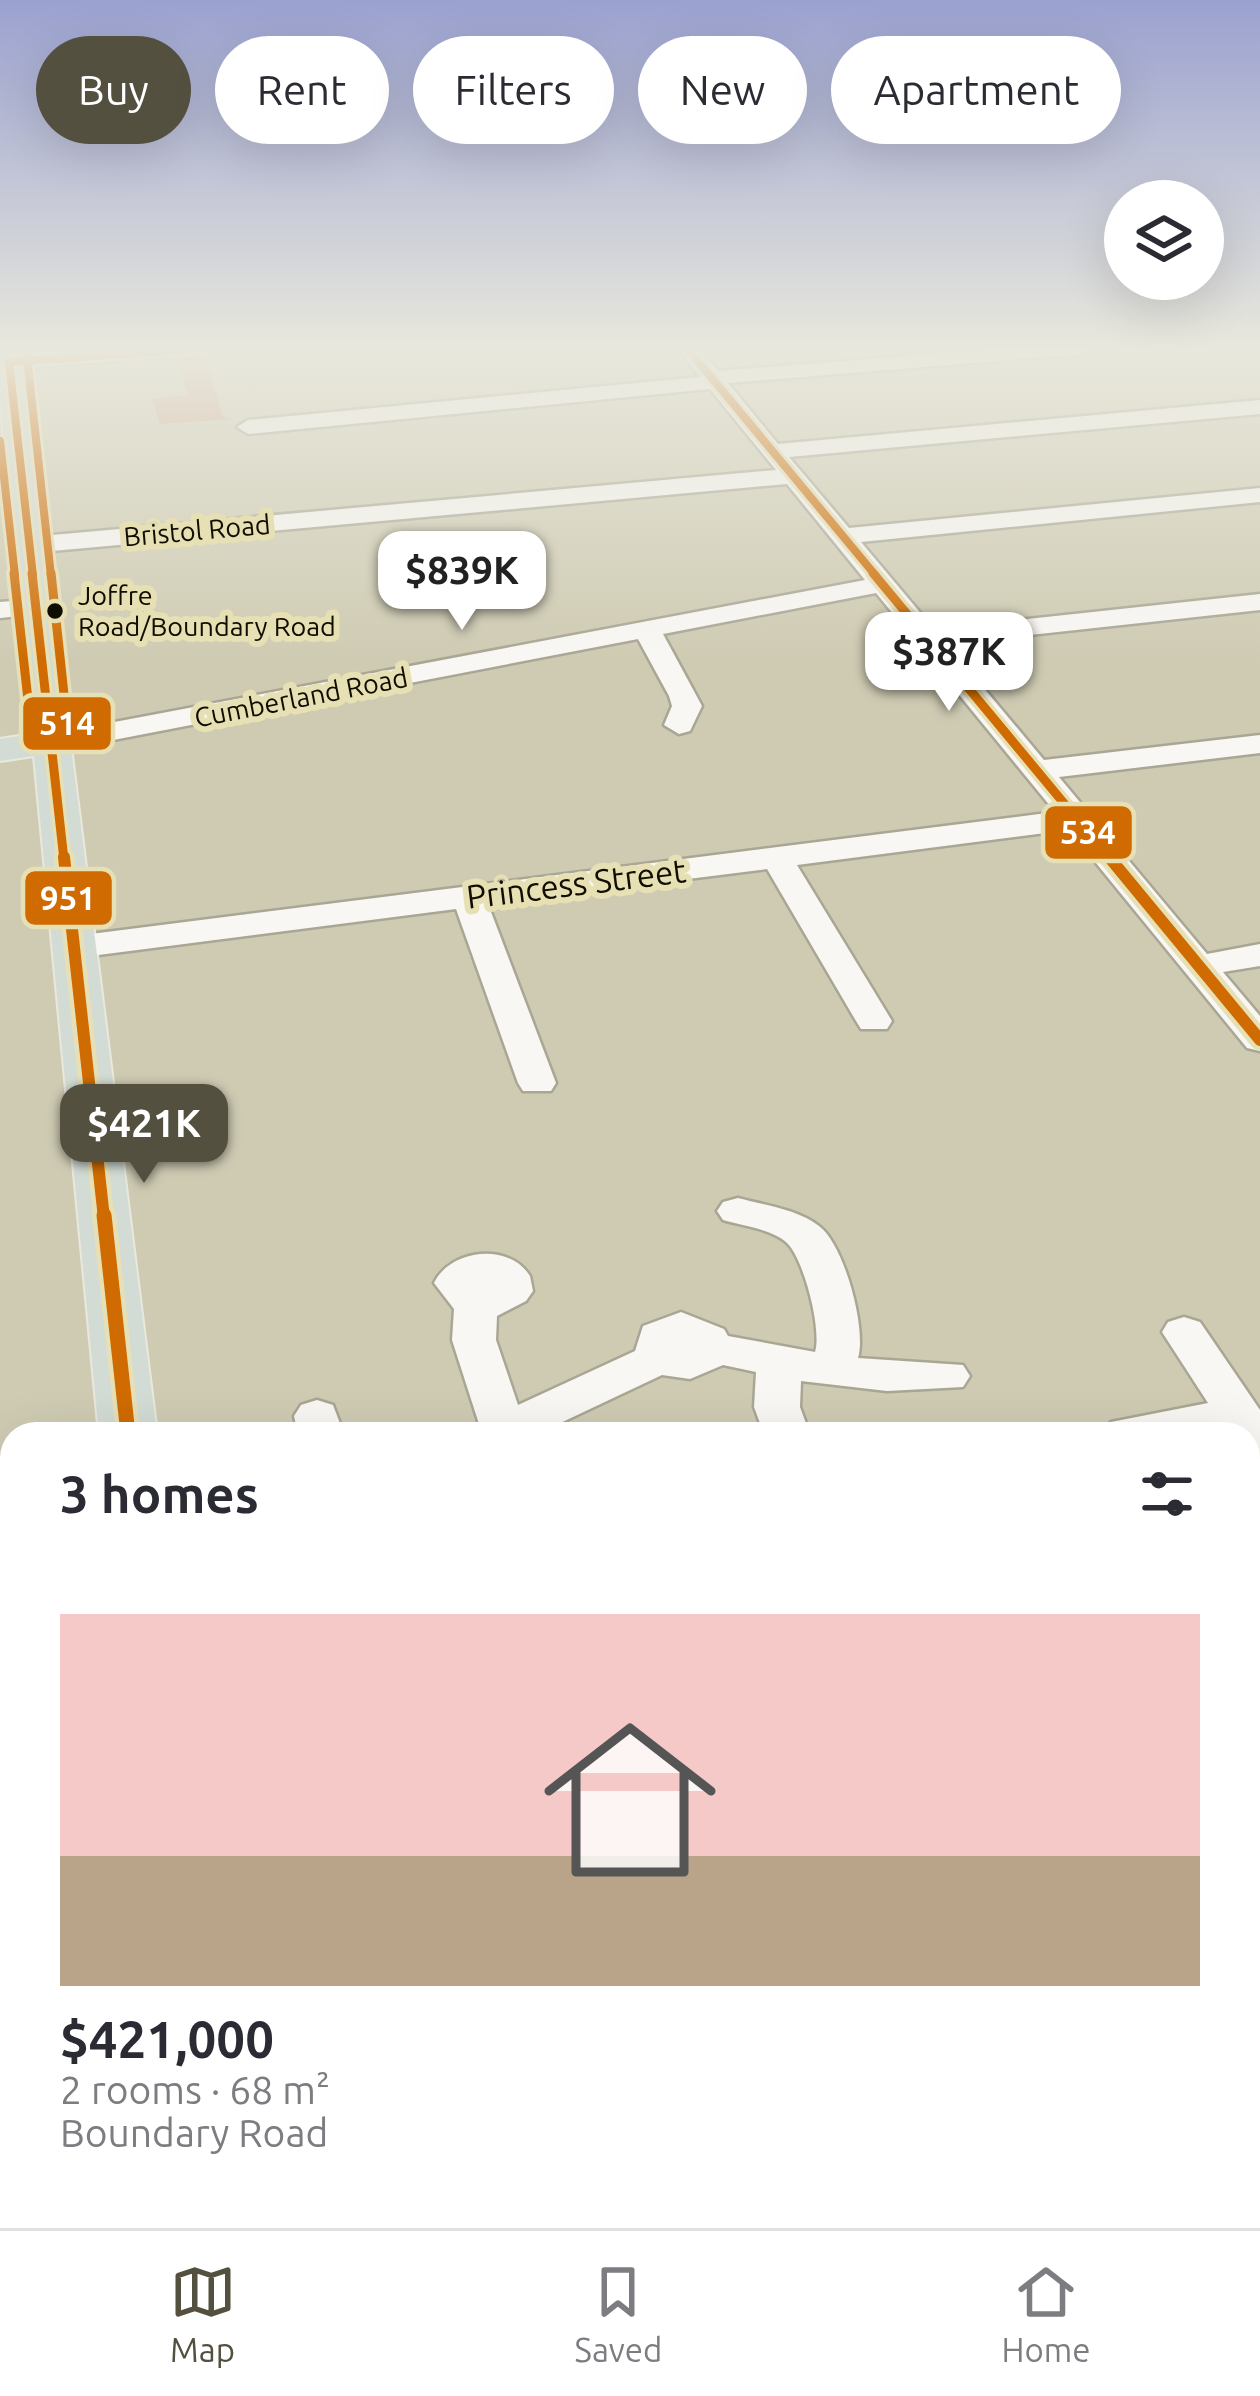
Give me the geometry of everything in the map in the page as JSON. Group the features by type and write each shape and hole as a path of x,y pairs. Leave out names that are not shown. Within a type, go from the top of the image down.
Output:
{"main road":[{"path":"10,452 12,498 30,545 18,608 51,743 127,1422"},
{"name":"Cumberland Road","path":"0,750 51,743"}],"street":[{"path":"774,452 1260,1040"},
{"name":"Bristol Road","path":"30,545 794,476"},
{"path":"844,536 1260,495"},
{"name":"Cumberland Road","path":"51,743 884,584"},
{"path":"928,638 1260,602"},
{"path":"647,631 684,696 687,706 679,725"},
{"path":"1038,770 1260,744"},
{"name":"Princess Street","path":"75,946 1077,819"},
{"path":"777,858 874,1021"},
{"path":"468,896 537,1083"},
{"path":"1199,966 1260,955"},
{"path":"738,1210 790,1226 809,1238 839,1318 840,1343 830,1371"},
{"path":"476,1307 473,1340 497,1422"},
{"path":"1184,1332 1244,1422"},
{"path":"521,1422 661,1357 692,1364 706,1358 711,1347 830,1371 881,1377 947,1376"},
{"path":"779,1362 777,1407 783,1422"}],"transit line":[{"path":"1,452 33,745"},
{"name":"951","path":"19,452 127,1422"},
{"name":"514","path":"37,452 69,741"},
{"name":"534","path":"773,452 1260,1040"}],"place":[{"name":"Joffre Road/Boundary Road","path":"55,611"}]}
